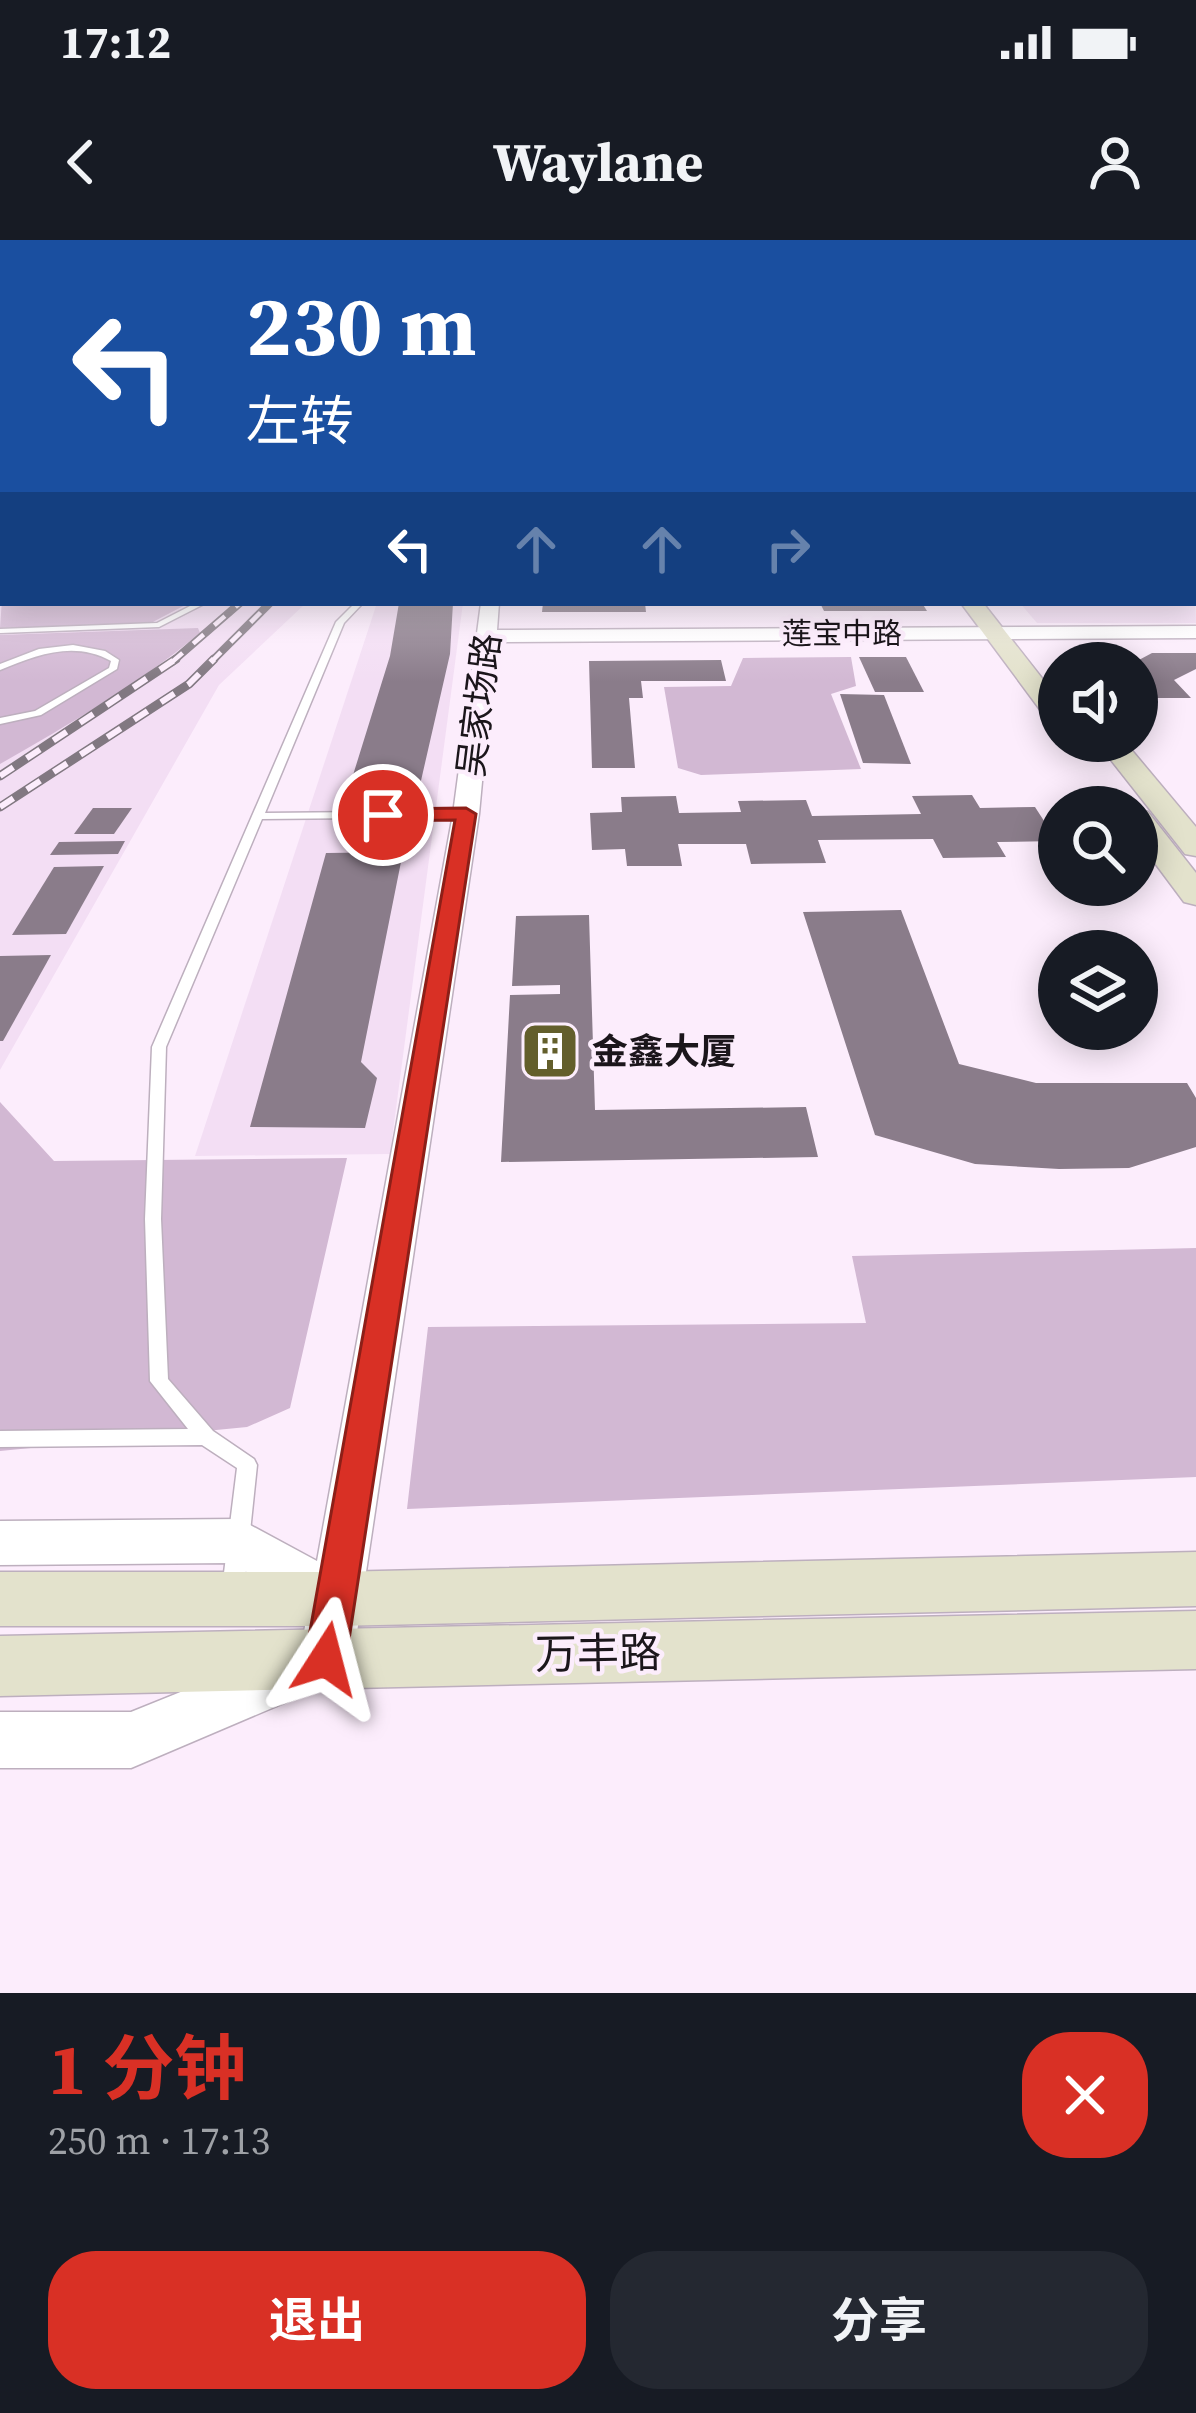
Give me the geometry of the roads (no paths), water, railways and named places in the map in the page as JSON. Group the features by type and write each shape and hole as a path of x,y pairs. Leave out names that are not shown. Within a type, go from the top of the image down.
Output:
{"main road":[{"path":"974,606 1038,690"},
{"path":"1002,606 1038,651"},
{"path":"1094,762 1112,786"},
{"path":"1128,762 1196,847"},
{"path":"1158,845 1196,895"},
{"name":"万丰路","path":"0,1599 236,1569 330,1629 1196,1640"},
{"name":"万丰路","path":"0,1666 330,1629 1196,1580"}],"street":[{"name":"莲宝中路","path":"489,620 1196,632"},
{"name":"吴家场路","path":"330,1629 466,814 489,620"},
{"path":"0,1543 236,1569"},
{"path":"0,1741 131,1740 330,1629"}],"lane":[{"path":"0,632 159,625 196,606"},
{"path":"236,1569 247,1465 206,1437 159,1381 153,1219 158,1047 340,622 356,606"},
{"path":"59,649 64,630"},
{"path":"0,667 59,649 105,652 115,660 113,669 38,713 0,722"},
{"path":"258,816 466,814"},
{"path":"0,1439 206,1437"}],"railway":[{"path":"174,661 237,606"},
{"path":"0,807 189,684 267,606"},
{"path":"0,776 174,661"}],"place":[{"name":"金鑫大厦","path":"550,1051"}]}
